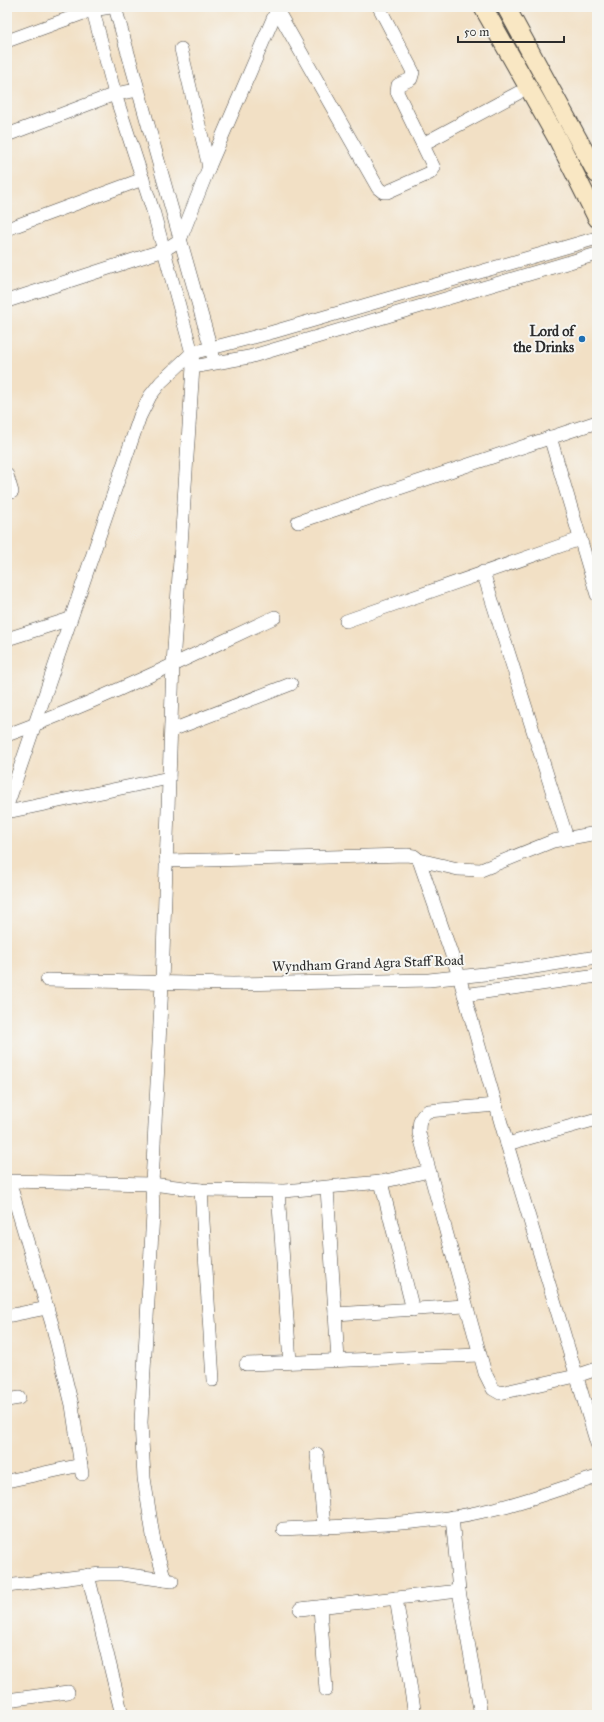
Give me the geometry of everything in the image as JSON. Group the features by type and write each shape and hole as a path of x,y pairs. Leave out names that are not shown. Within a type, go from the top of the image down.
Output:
{"street":[{"path":"7,41 92,9 111,7"},
{"path":"115,7 215,364"},
{"path":"277,8 380,190 387,192 432,171 433,165 396,89 398,85 411,79 413,72 379,7"},
{"path":"483,7 558,140 597,218"},
{"path":"7,301 164,250 180,240 208,167 277,8"},
{"path":"492,24 509,8 597,174"},
{"path":"7,1586 88,1575 122,1574 169,1581 154,1542 144,1478 141,1422 153,1214 152,1184 162,983 172,730 173,664 193,368 192,353 164,250 143,179 115,94 92,9"},
{"path":"181,49 208,167"},
{"path":"7,135 115,94 138,90"},
{"path":"423,144 518,93"},
{"path":"7,229 143,179"},
{"path":"7,806 140,416 150,396 161,382 192,353 273,332 597,238"},
{"path":"193,368 249,357 597,254"},
{"path":"298,522 597,422"},
{"path":"550,437 597,595"},
{"path":"7,475 12,492"},
{"path":"346,621 580,539"},
{"path":"483,572 567,838"},
{"path":"7,735 34,725 173,664 275,617"},
{"path":"7,639 70,619"},
{"path":"172,730 291,684"},
{"path":"7,812 169,778"},
{"path":"166,861 407,855 414,856 419,860 458,869 481,870 537,846 567,838 597,833"},
{"path":"419,860 459,976 576,1376 593,1416 597,1444"},
{"name":"Wyndham Grand Agra Staff Road","path":"47,980 233,984 421,980 503,972 597,957"},
{"path":"464,995 597,976"},
{"path":"496,1105 428,1111 419,1121 419,1133 429,1171 465,1306 488,1382 493,1389 500,1393 576,1376 597,1369"},
{"path":"507,1144 597,1119"},
{"path":"7,1481 81,1470 72,1405 47,1308 8,1181 152,1184 201,1190 278,1191 327,1188 381,1182 429,1171"},
{"path":"381,1182 413,1310"},
{"path":"327,1188 338,1360"},
{"path":"201,1190 212,1380"},
{"path":"278,1191 290,1362"},
{"path":"335,1314 465,1306"},
{"path":"7,1316 47,1308"},
{"path":"246,1364 479,1355"},
{"path":"317,1454 324,1526"},
{"path":"283,1528 452,1517 490,1510 597,1477"},
{"path":"452,1517 459,1590 481,1715"},
{"path":"88,1575 122,1715"},
{"path":"300,1609 459,1590"},
{"path":"396,1598 415,1715"},
{"path":"320,1607 326,1690"},
{"path":"7,1700 68,1692"}],"place":[{"name":"Lord of the Drinks","path":"582,339"}]}
